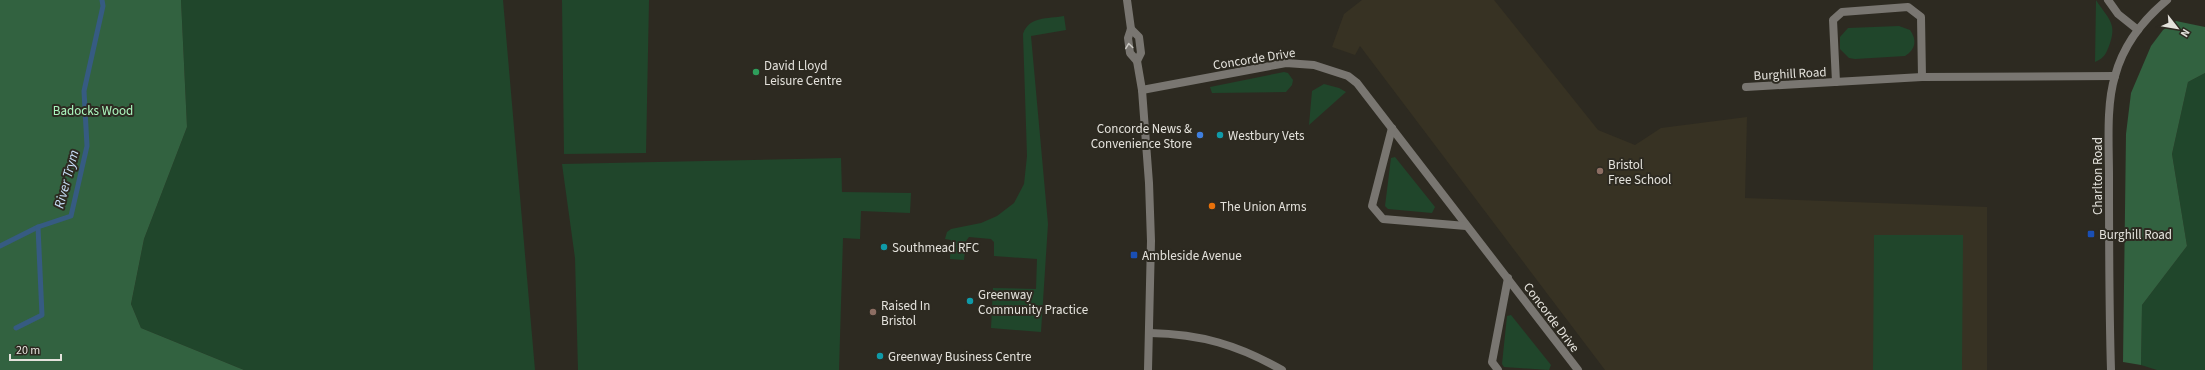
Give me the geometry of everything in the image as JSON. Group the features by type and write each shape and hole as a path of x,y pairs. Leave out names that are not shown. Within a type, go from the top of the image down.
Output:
{"street":[{"path":"1127,0 1132,29 1128,38 1130,53 1137,61 1142,90 1151,241 1148,370"},
{"path":"2108,0 2118,14 2138,30"},
{"name":"Charlton Road","path":"2111,370 2108,291 2109,135 2114,76 2131,39 2167,0"},
{"name":"Burghill Road","path":"1836,82 1832,20 1836,15 1842,12 1908,7 1921,17 1922,77"},
{"name":"Concorde Drive","path":"1142,90 1286,63 1302,63 1348,76 1357,83 1578,370"},
{"name":"Burghill Road","path":"1746,87 1922,77 2114,76"},
{"path":"1392,128 1372,206 1383,219 1466,226"},
{"name":"Concorde Drive","path":"1498,370 1492,362 1508,278"},
{"path":"1150,333 1204,338 1231,345 1282,370"}],"shaded area":[{"name":"Bristol Free School","path":"1362,0 1494,0 1598,130 1635,145 1661,128 1747,117 1745,198 1987,207 1987,370 1605,370 1360,46 1355,55 1332,47 1344,14"}],"green space":[{"name":"Badocks Wood","path":"0,0 181,0 187,127 144,239 131,304 141,328 244,370 0,370"},
{"path":"181,0 503,0 535,370 244,370 141,328 131,304 144,239 187,127"},
{"path":"562,0 649,0 646,153 564,154"},
{"path":"2096,0 2108,17 2112,26 2112,38 2106,54 2095,62"},
{"path":"1064,16 1066,30 1031,36 1048,224 1041,332 991,328 993,288 1036,289 1037,259 994,256 994,242 991,239 969,237 966,241 964,260 950,259 951,240 945,239 947,232 951,229 981,223 997,216 1014,203 1024,184 1027,156 1023,34 1026,28 1034,21"},
{"path":"2176,21 2205,27 2205,73 2188,82 2172,154 2187,246 2142,305 2141,365 2123,362 2126,134 2131,93 2151,46 2163,30"},
{"path":"1899,26 1910,30 1914,37 1913,47 1905,56 1855,59 1849,58 1840,49 1840,37 1848,28"},
{"path":"1284,72 1288,73 1293,80 1292,85 1286,92 1212,93 1210,87"},
{"path":"2205,73 2205,370 2157,370 2141,365 2142,305 2187,246 2172,154 2188,82"},
{"path":"1324,84 1339,88 1346,92 1309,125 1312,91"},
{"path":"1395,157 1435,207 1432,213 1388,209 1385,206 1391,158"},
{"path":"841,158 842,192 911,193 910,213 861,211 860,239 843,238 839,370 578,370 575,258 562,164"},
{"path":"1874,235 1963,235 1962,370 1873,370"},
{"path":"1511,315 1551,365 1549,370 1504,367 1502,364 1507,316"}],"waterway":[{"name":"River Trym","path":"16,328 42,315 38,227 71,216 87,146 84,91 103,6 102,0"},
{"path":"0,246 38,227"}],"place":[{"name":"David Lloyd Leisure Centre","path":"756,72"},
{"name":"Concorde News & Convenience Store","path":"1200,135"},
{"name":"Westbury Vets","path":"1220,135"},
{"name":"Bristol Free School","path":"1600,171"},
{"name":"The Union Arms","path":"1212,206"},
{"name":"Burghill Road","path":"2091,234"},
{"name":"Southmead RFC","path":"884,247"},
{"name":"Ambleside Avenue","path":"1134,255"},
{"name":"Greenway Community Practice","path":"970,301"},
{"name":"Raised In Bristol","path":"873,312"},
{"name":"Greenway Business Centre","path":"880,356"}]}
